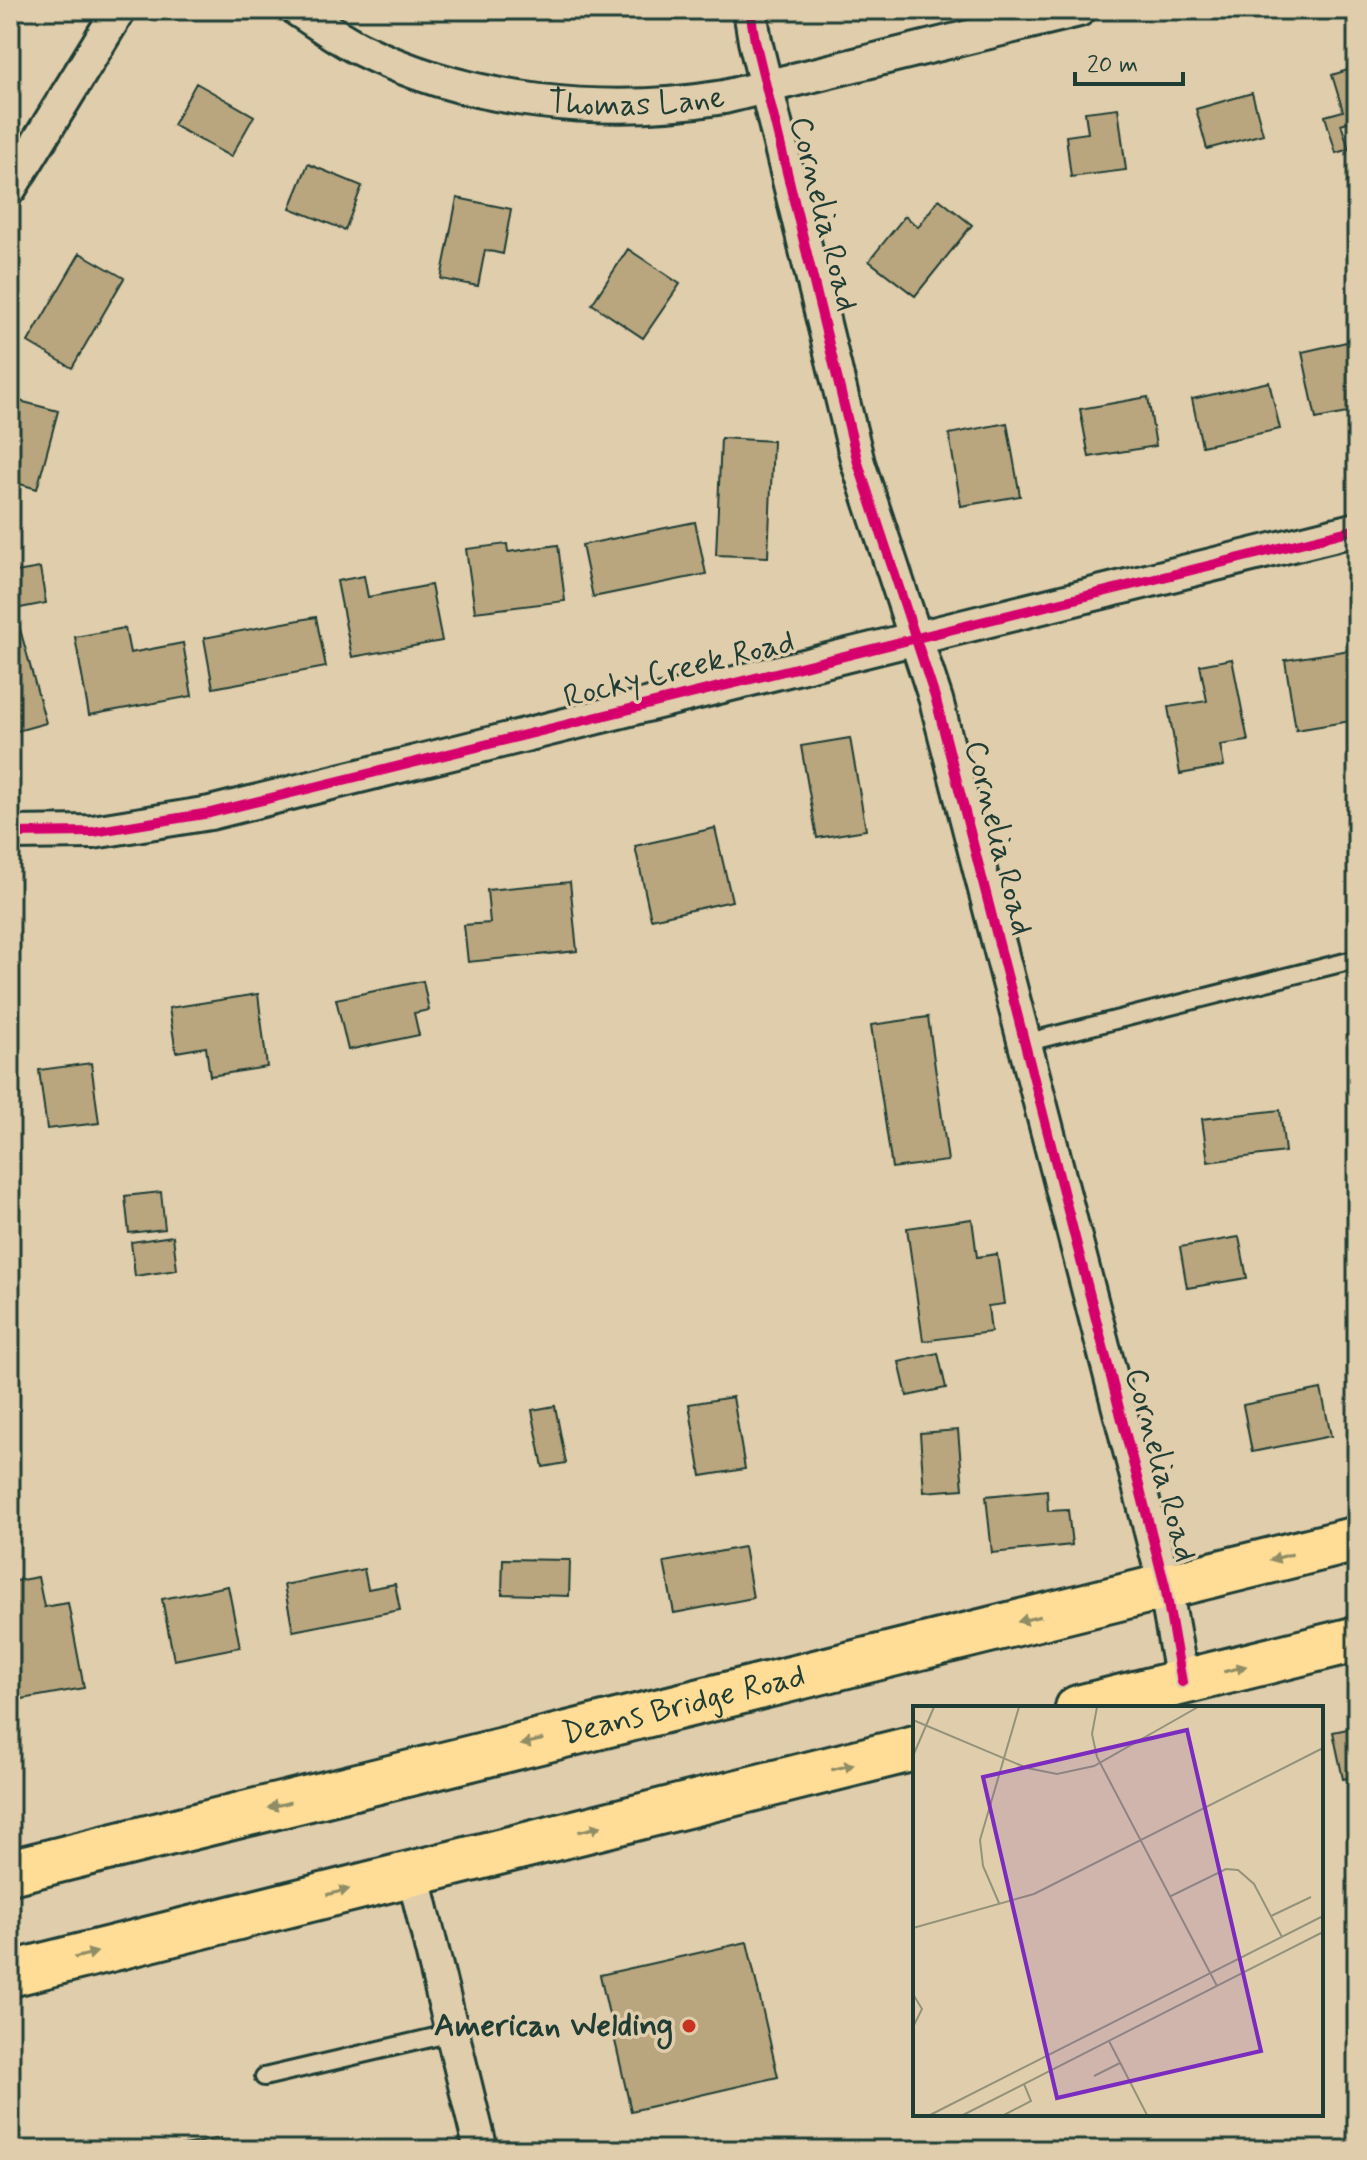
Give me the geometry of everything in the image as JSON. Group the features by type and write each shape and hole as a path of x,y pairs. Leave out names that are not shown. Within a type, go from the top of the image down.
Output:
{"highway":[{"name":"Deans Bridge Road","path":"10,1872 1357,1539"},
{"path":"1086,1706 1357,1639"},
{"path":"10,1974 913,1748"}],"street":[{"path":"10,188 119,10"},
{"name":"Thomas Lane","path":"298,10 359,49 423,74 488,92 622,106 698,102 1079,10"},
{"name":"Cornelia Road","path":"750,10 765,86 858,463 936,700 1165,1586 1182,1682"},
{"name":"Rocky Creek Road","path":"10,833 93,832 210,813 1357,529"},
{"path":"413,1873 481,2150"}],"lane":[{"path":"1024,1043 1357,959"},
{"path":"264,2077 452,2033"}],"building":[{"path":"1357,67 1357,119 1341,124 1349,149 1336,153 1325,116 1343,111 1332,75"},
{"path":"196,83 254,116 231,157 173,125"},
{"path":"1252,93 1263,134 1207,149 1196,109"},
{"path":"1118,108 1126,170 1071,177 1066,136 1088,133 1085,112"},
{"path":"308,164 362,186 345,230 290,208"},
{"path":"457,198 511,209 503,254 485,250 478,286 441,279"},
{"path":"939,199 972,225 915,296 869,261 905,216 918,227"},
{"path":"628,249 680,284 643,338 592,304"},
{"path":"80,253 124,278 72,368 28,342"},
{"path":"1351,341 1357,361 1357,411 1316,419 1302,352"},
{"path":"1269,382 1280,429 1202,446 1192,399"},
{"path":"1148,397 1156,446 1089,457 1080,409"},
{"path":"12,399 58,411 37,489 10,481"},
{"path":"1007,423 1020,496 961,506 949,434"},
{"path":"721,438 773,441 768,557 716,555"},
{"path":"695,522 706,574 593,597 582,545"},
{"path":"507,544 508,552 558,545 565,601 475,612 466,549"},
{"path":"40,568 46,603 10,610 10,573"},
{"path":"364,576 368,597 431,585 442,641 352,657 337,581"},
{"path":"15,611 46,723 10,733 10,613"},
{"path":"316,617 326,667 213,688 204,638"},
{"path":"125,628 130,653 183,643 192,696 89,715 75,637"},
{"path":"1357,649 1357,720 1296,730 1285,660"},
{"path":"1232,659 1248,741 1220,745 1224,766 1180,774 1168,707 1207,701 1200,665"},
{"path":"850,738 866,830 817,838 801,746"},
{"path":"715,828 732,901 651,919 635,846"},
{"path":"570,882 577,951 468,962 464,925 490,923 487,890"},
{"path":"423,981 429,1010 414,1013 419,1035 348,1050 336,999"},
{"path":"258,994 267,1067 210,1076 206,1047 176,1052 169,1008"},
{"path":"928,1017 948,1161 892,1168 871,1025"},
{"path":"91,1063 99,1123 47,1129 39,1070"},
{"path":"1280,1110 1285,1152 1208,1162 1202,1119"},
{"path":"161,1192 165,1229 129,1233 125,1196"},
{"path":"972,1219 977,1257 997,1254 1004,1304 988,1306 991,1332 923,1341 907,1228"},
{"path":"173,1236 177,1270 135,1276 131,1242"},
{"path":"1239,1237 1247,1278 1187,1288 1180,1247"},
{"path":"938,1353 946,1388 907,1396 899,1362"},
{"path":"1321,1389 1331,1436 1252,1452 1243,1405"},
{"path":"733,1397 745,1469 701,1476 689,1404"},
{"path":"555,1406 566,1463 543,1467 532,1410"},
{"path":"958,1430 963,1489 924,1492 920,1433"},
{"path":"1047,1490 1048,1511 1068,1510 1072,1545 992,1553 986,1496"},
{"path":"744,1547 753,1598 674,1613 664,1562"},
{"path":"503,1559 570,1560 569,1596 502,1594"},
{"path":"364,1569 368,1589 395,1584 400,1610 293,1631 284,1585"},
{"path":"38,1577 44,1607 68,1603 84,1688 11,1701 10,1582"},
{"path":"228,1586 240,1647 174,1660 162,1599"},
{"path":"1357,1727 1357,1776 1343,1779 1333,1732"},
{"name":"American Welding","path":"747,1942 778,2077 631,2111 600,1975"},
{"path":"221,2138 223,2150 158,2150"}],"cycle path":[{"path":"750,10 858,463 936,700 1165,1586 1182,1682"},
{"path":"10,833 93,832 210,813 1357,529"}],"place":[{"name":"American Welding","path":"689,2026"}]}
